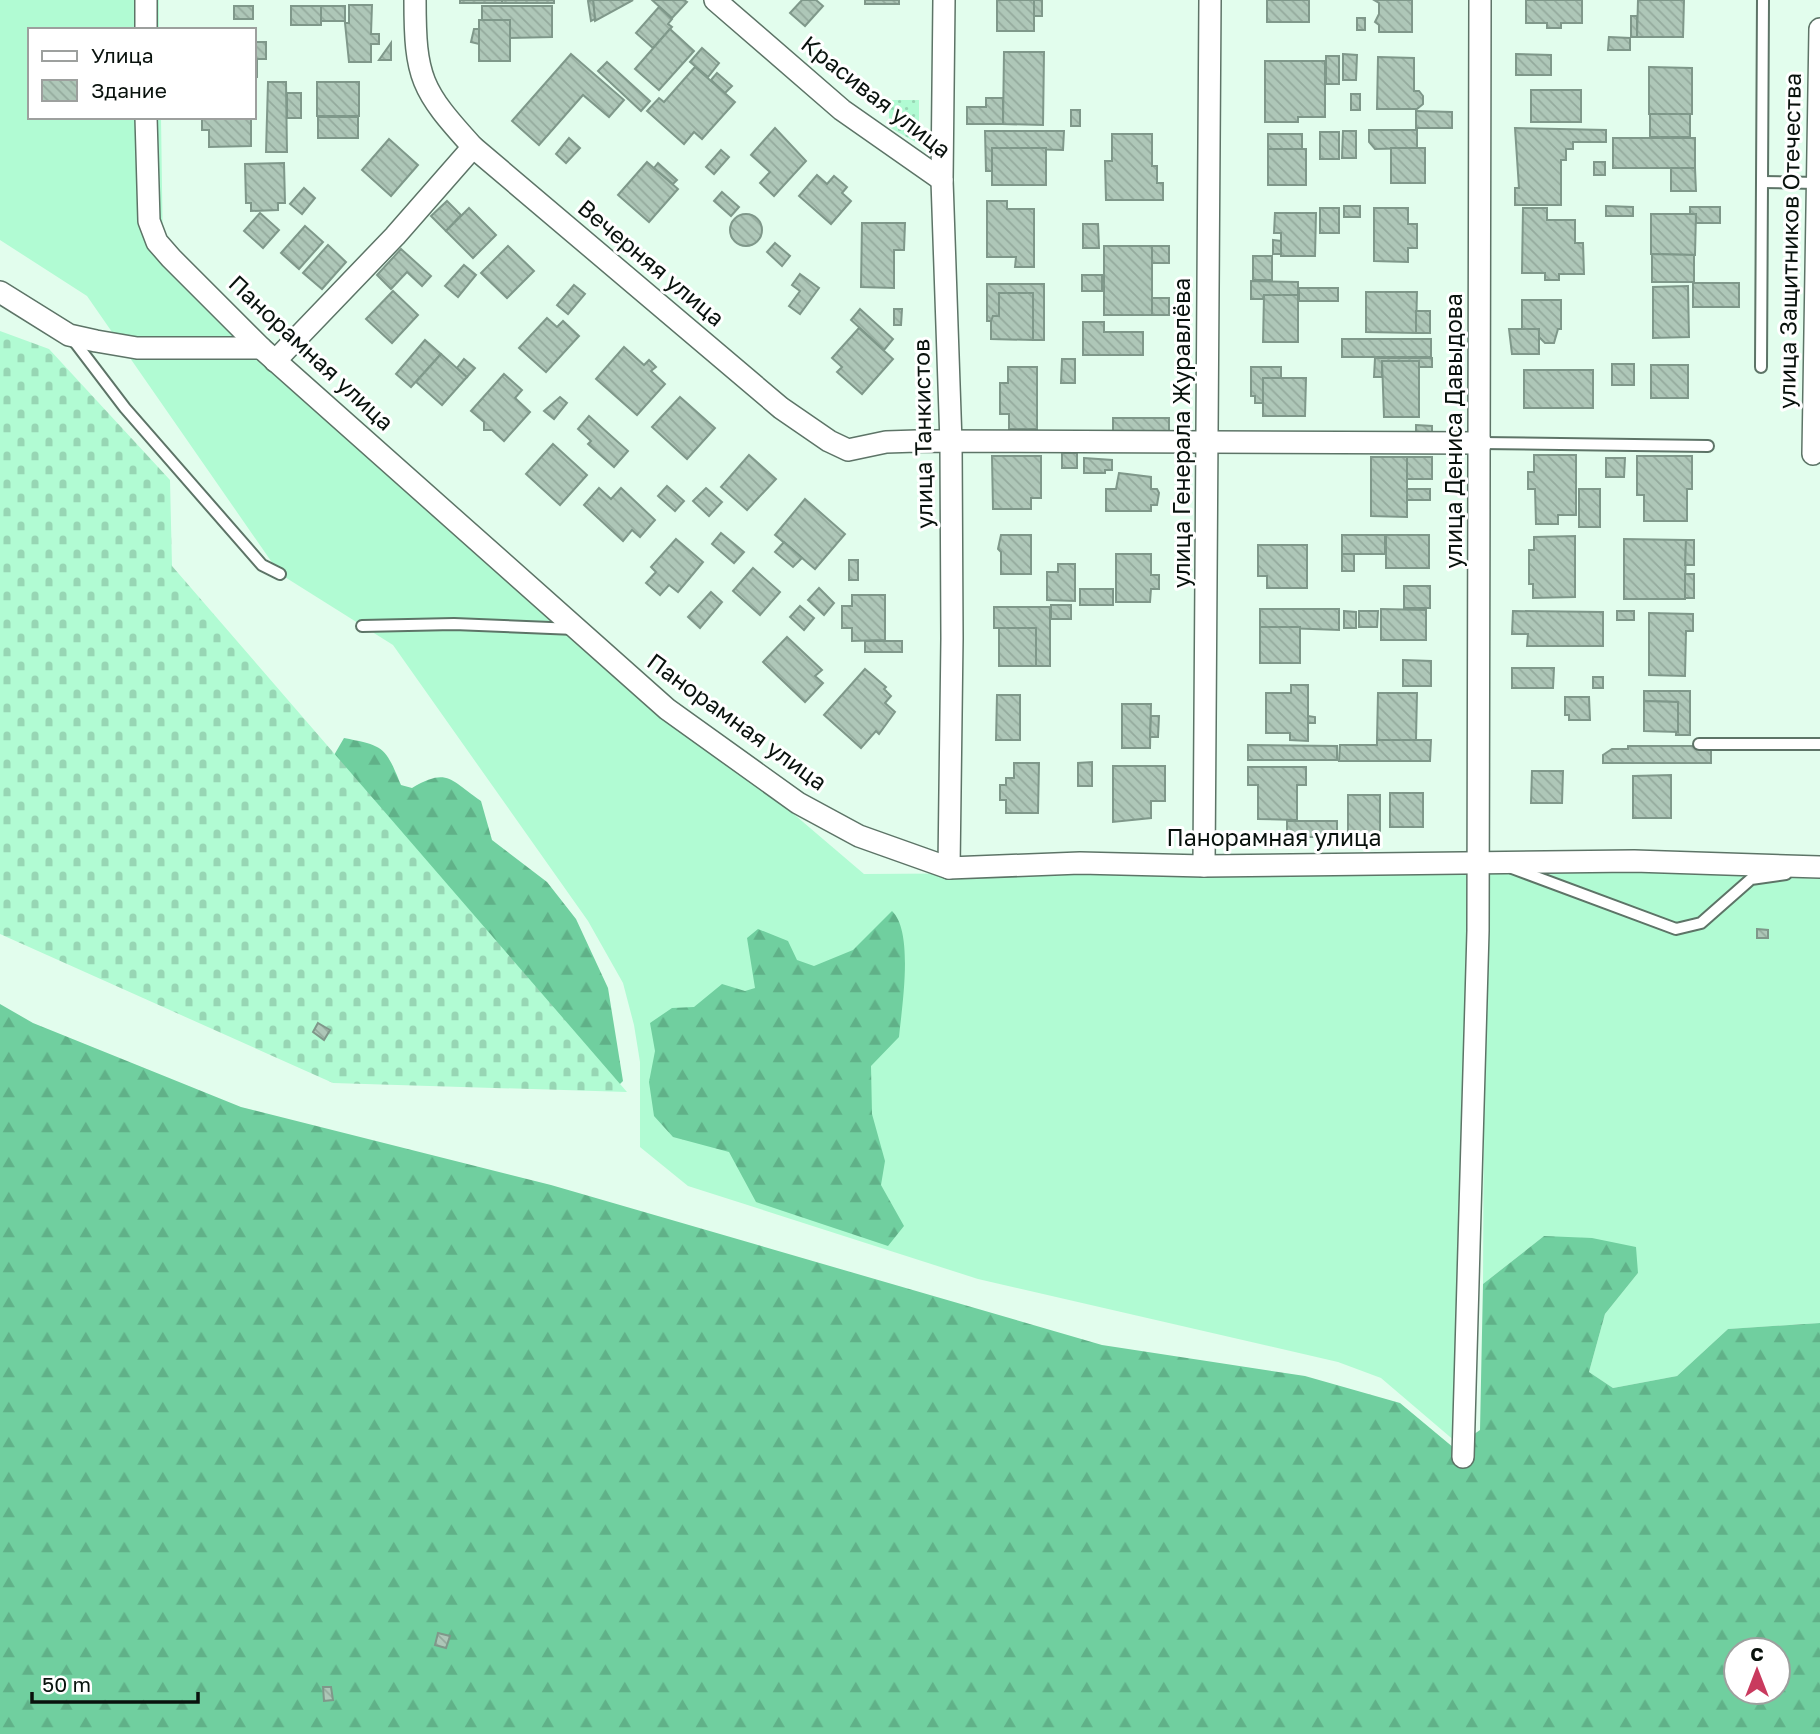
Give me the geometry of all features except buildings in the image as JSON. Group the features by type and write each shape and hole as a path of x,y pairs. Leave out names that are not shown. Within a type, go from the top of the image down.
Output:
{"street":[{"path":"146,0 146,28"},
{"name":"Вечерняя улица","path":"415,0 415,38 422,79 434,104 473,146 781,408 829,442 848,450 886,442 1480,443"},
{"name":"Красивая улица","path":"715,0 842,110 942,180"},
{"name":"улица Танкистов","path":"944,0 942,180 951,443 949,868"},
{"name":"улица Генерала Журавлёва","path":"1204,866 1210,0"},
{"name":"улица Дениса Давыдова","path":"1463,1457 1487,862 1480,443 1480,0"},
{"name":"улица Защитников Отечества","path":"1817,460 1820,29"},
{"name":"Панорамная улица","path":"146,119 149,221 157,242 268,355 667,709 798,803 859,836 949,868 1080,863 1204,866 1634,861 1820,868"},
{"path":"0,292 69,335 137,348 268,355 395,236 473,146"}],"lane":[{"path":"1761,367 1763,0"},
{"path":"1762,182 1818,183"},
{"path":"69,335 125,408 262,565 280,574"},
{"path":"1480,443 1707,446"},
{"path":"362,626 454,624 578,630"},
{"path":"1699,744 1820,744"},
{"path":"1487,862 1676,929 1701,923 1751,879 1820,868"}],"green space":[{"path":"0,0 159,0 159,28 28,28 28,119 161,119 163,256 262,360 864,874 1471,870 1463,1448 1381,1378 1338,1362 978,1279 688,1186 640,1147 640,1062 634,1025 623,983 588,921 393,645 280,574 87,296 0,240"},
{"path":"889,100 919,100 919,144 889,127"},
{"path":"0,331 49,349 170,480 172,566 627,1092 333,1083 0,934"},
{"path":"344,738 368,743 381,750 391,762 401,785 412,788 441,777 455,782 481,801 492,840 547,882 576,919 608,988 623,1081 615,1089 330,762"},
{"path":"1485,869 1632,869 1820,879 1820,1323 1728,1329 1677,1376 1613,1388 1589,1372 1605,1314 1638,1273 1544,1236 1483,1284"},
{"path":"892,911 899,921 905,952 899,1037 871,1066 872,1114 885,1161 881,1185 904,1226 888,1246 756,1202 729,1152 673,1137 654,1116 649,1082 655,1051 650,1023 672,1008 694,1007 722,984 745,991 755,988 747,938 758,929 788,941 797,960 814,966 853,950"},
{"path":"0,1004 33,1023 241,1107 551,1185 1102,1345 1305,1376 1400,1403 1454,1448 1480,1430 1483,1284 1544,1236 1592,1238 1636,1247 1638,1273 1605,1314 1589,1372 1613,1388 1677,1376 1728,1329 1820,1323 1820,1734 0,1734"}]}
